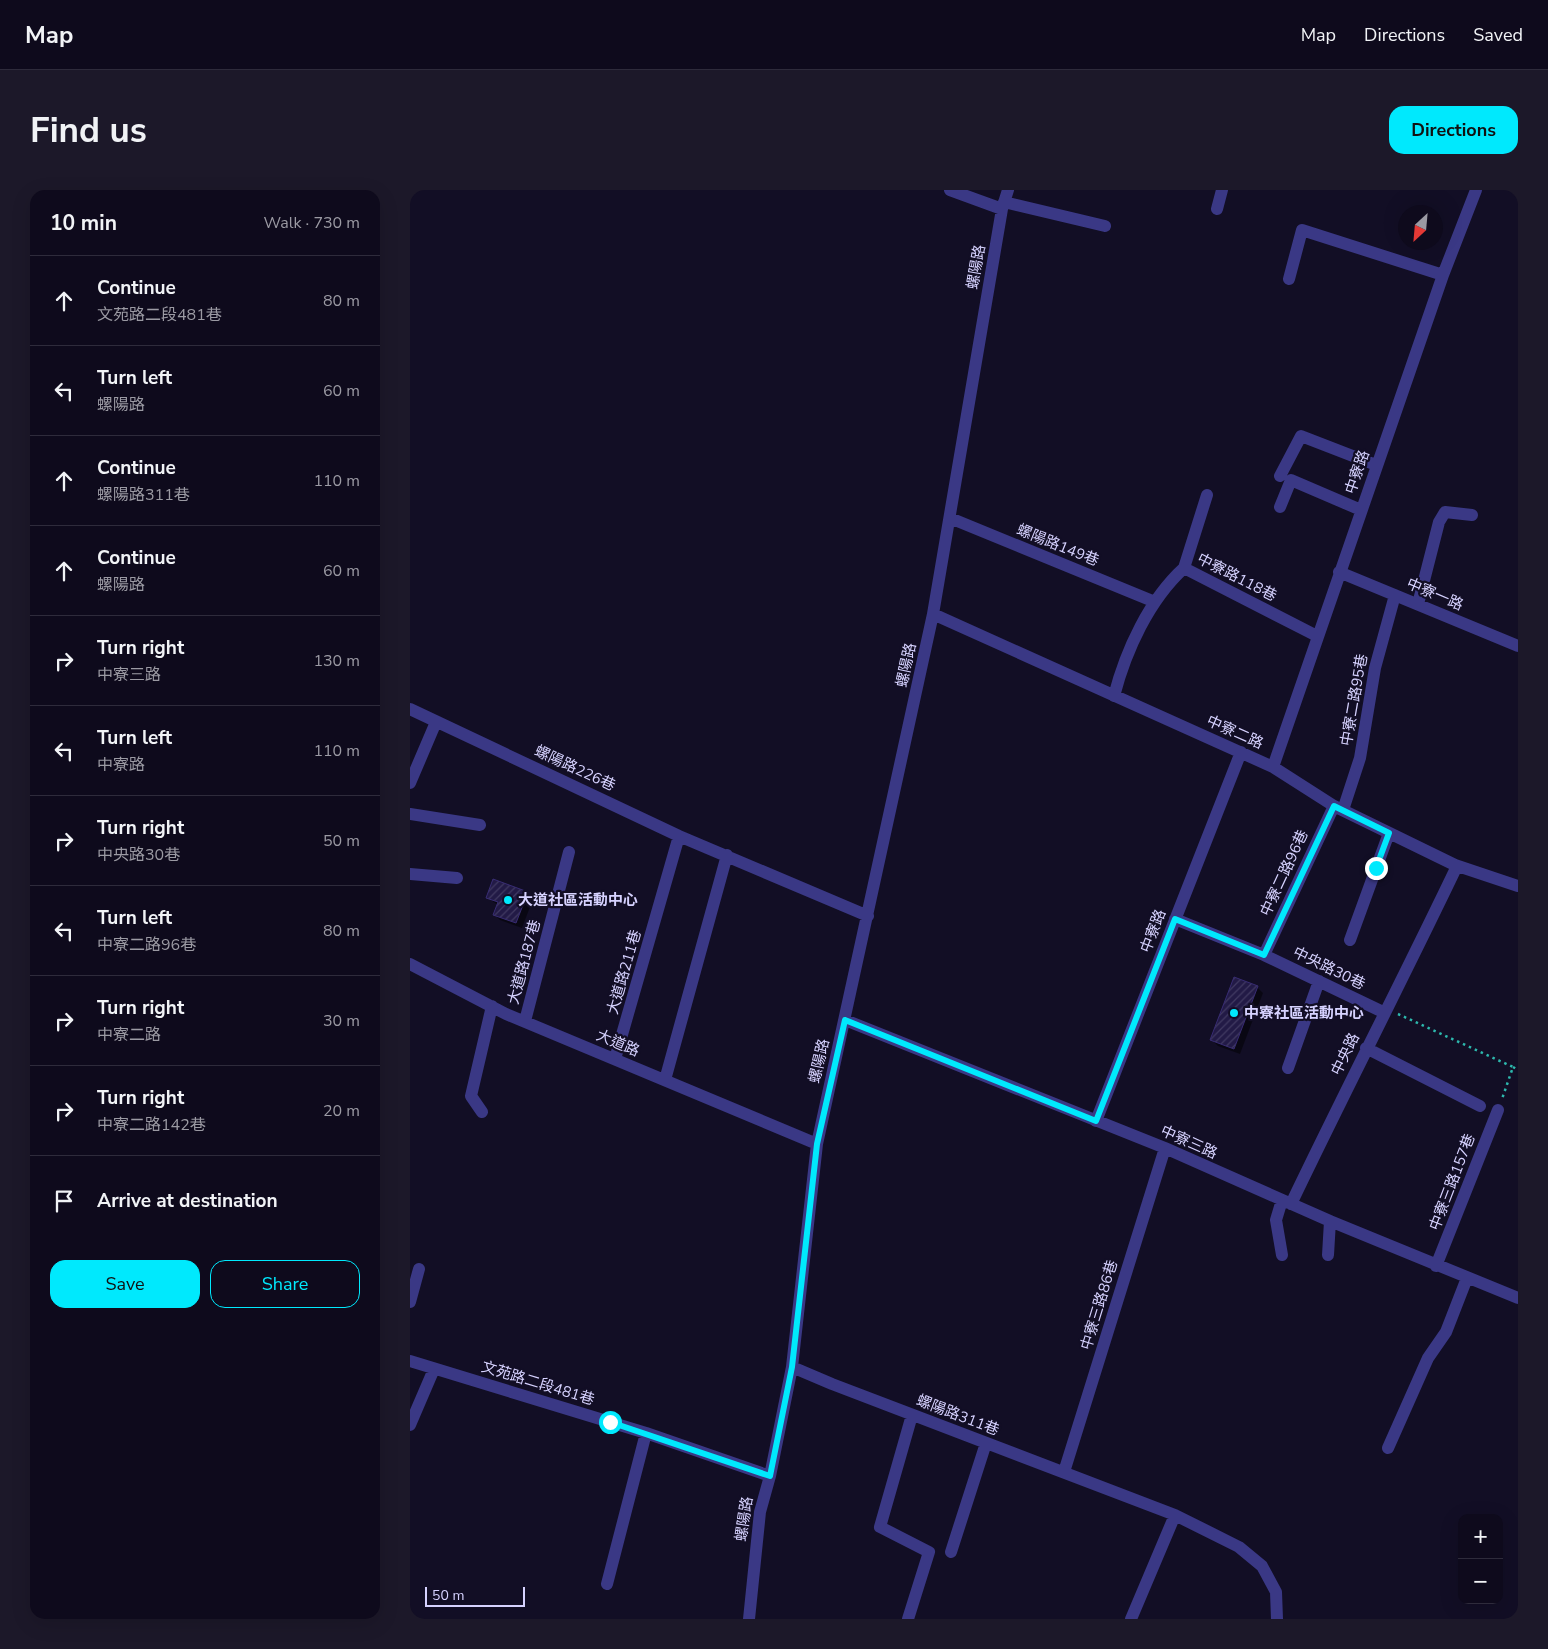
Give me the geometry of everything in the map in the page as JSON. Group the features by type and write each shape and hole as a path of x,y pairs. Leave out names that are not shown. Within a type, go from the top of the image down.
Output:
{"street":[{"path":"950,190 1005,200 1105,226"},
{"path":"1217,209 1222,190"},
{"name":"中寮路","path":"1273,766 1376,465 1443,275 1476,190"},
{"name":"螺陽路","path":"817,1144 933,614 1005,200"},
{"path":"1289,279 1302,230 1443,275"},
{"path":"1280,476 1301,436 1376,465"},
{"path":"1280,507 1291,480 1361,510"},
{"name":"中寮路118巷","path":"1207,495 1184,568 1317,636"},
{"path":"1418,604 1439,522 1445,512 1472,515"},
{"name":"螺陽路149巷","path":"950,518 1155,602"},
{"path":"1114,696 1122,667 1155,602 1165,585 1184,568"},
{"name":"中寮一路","path":"1339,572 1518,646"},
{"name":"中寮二路95巷","path":"1339,808 1360,758 1375,668 1396,595"},
{"name":"中寮二路","path":"933,614 1273,766 1339,808 1457,866 1518,886"},
{"name":"螺陽路226巷","path":"410,709 679,836 868,916"},
{"path":"410,783 436,722"},
{"name":"中寮路","path":"1096,1121 1241,752"},
{"name":"中寮二路96巷","path":"1264,955 1339,808"},
{"path":"410,814 480,825"},
{"path":"1350,940 1389,833"},
{"name":"大道路211巷","path":"616,1059 679,836"},
{"name":"大道路187巷","path":"525,1021 569,852"},
{"path":"665,1080 727,855"},
{"name":"中央路","path":"1282,1254 1276,1220 1387,1011 1457,866"},
{"path":"410,874 457,878"},
{"name":"中央路30巷","path":"1175,919 1264,955 1387,1011"},
{"name":"大道路","path":"410,964 525,1021 817,1144"},
{"path":"1288,1068 1319,981"},
{"path":"482,1112 471,1096 492,1006"},
{"name":"中寮三路","path":"845,1020 1165,1148 1330,1221 1518,1298"},
{"path":"1366,1048 1480,1106"},
{"name":"中寮三路157巷","path":"1436,1266 1498,1110"},
{"path":"792,1367 817,1144"},
{"name":"中寮三路86巷","path":"1064,1472 1165,1148"},
{"path":"1328,1255 1330,1221"},
{"path":"410,1302 419,1269"},
{"path":"1388,1448 1428,1358 1446,1332 1467,1278"},
{"name":"文苑路二段481巷","path":"410,1362 646,1433 770,1476"},
{"name":"螺陽路","path":"749,1619 760,1512 770,1476 792,1367"},
{"name":"螺陽路311巷","path":"792,1367 912,1415 1176,1515 1239,1547 1262,1566 1276,1592 1277,1619"},
{"path":"410,1425 434,1369"},
{"path":"908,1619 929,1552 880,1527 912,1415"},
{"path":"607,1584 646,1433"},
{"path":"951,1552 986,1442"},
{"path":"1131,1619 1176,1515"}],"path":[{"path":"1387,1011 1518,1070"},
{"path":"1498,1110 1513,1067"}],"building":[{"name":"大道社區活動中心","path":"493,879 528,892 516,923 493,915 498,902 486,898"},
{"name":"中寮社區活動中心","path":"1234,977 1258,986 1234,1049 1210,1040"}],"place":[{"name":"大道社區活動中心","path":"508,900"},
{"name":"中寮社區活動中心","path":"1234,1013"}],"route":[{"path":"610,1422 770,1476 792,1367 817,1144 845,1020 1096,1121 1175,919 1264,955 1334,806 1389,833 1376,868"}]}
